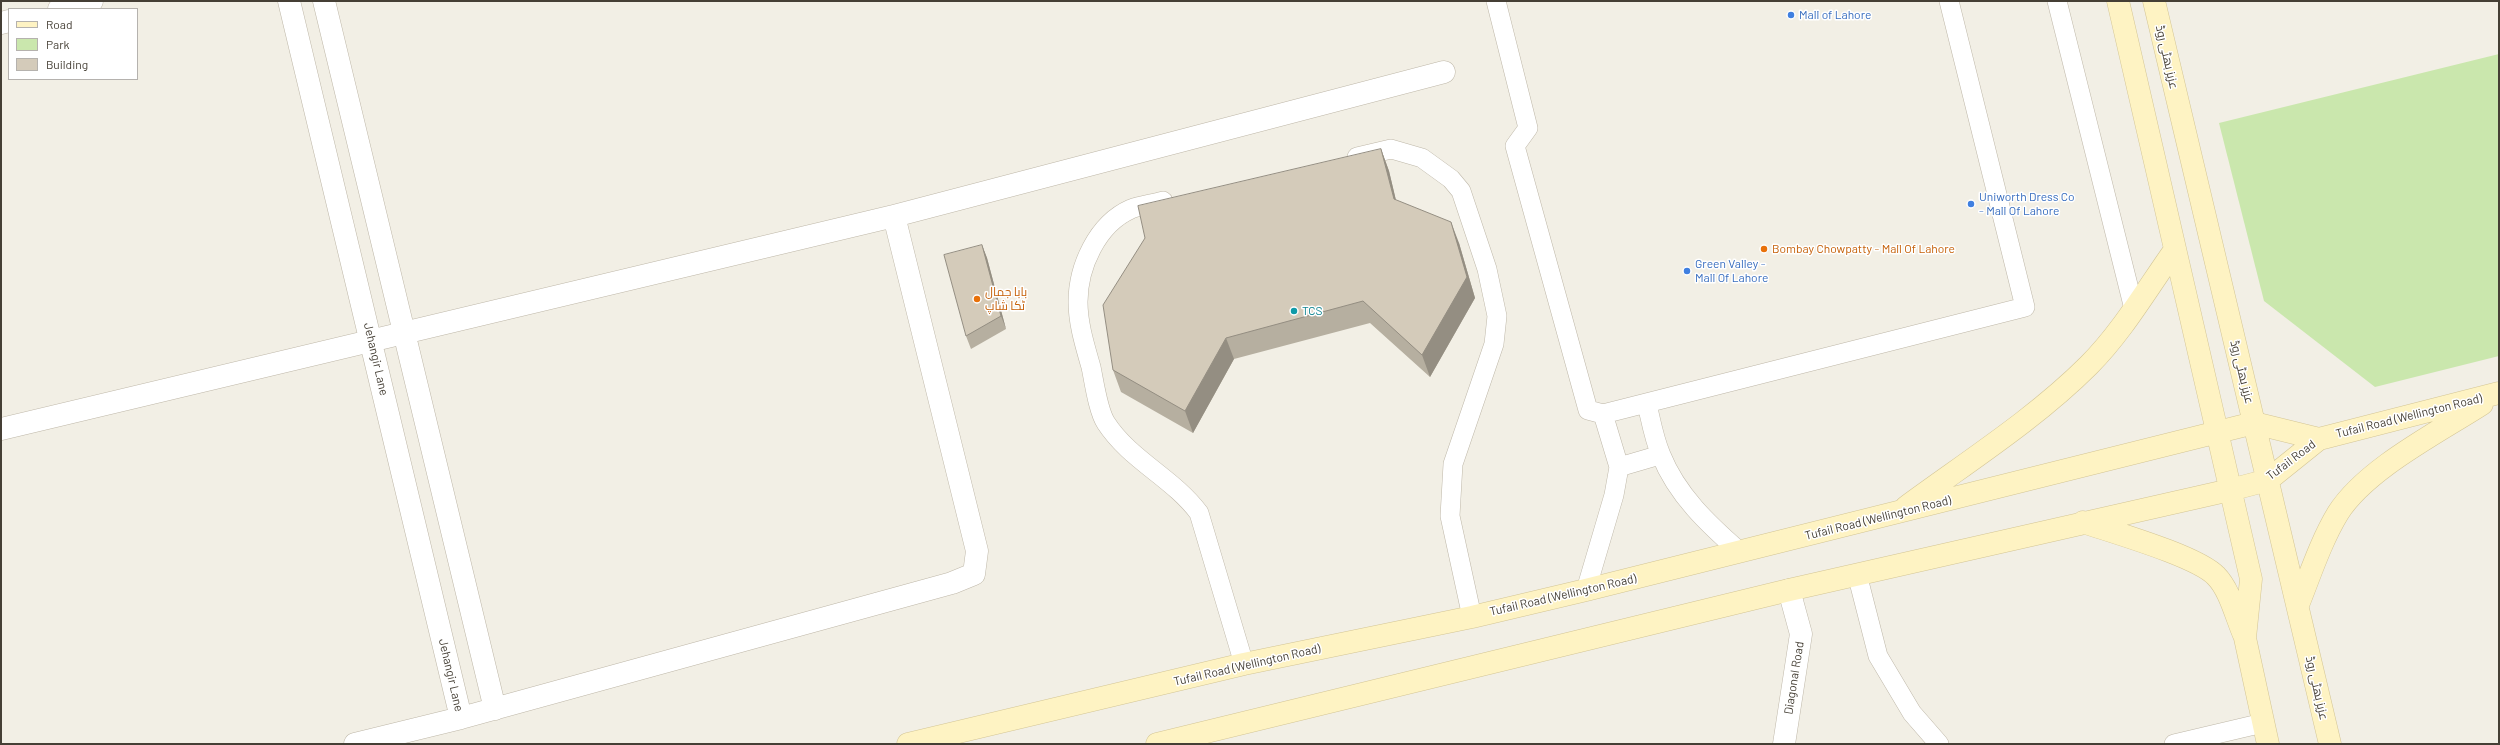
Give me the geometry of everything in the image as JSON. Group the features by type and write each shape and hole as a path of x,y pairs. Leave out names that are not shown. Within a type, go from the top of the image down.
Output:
{"main road":[{"path":"2118,1 2174,251 2251,579 2245,638"},
{"name":"عزیز بھٹی روڈ","path":"2154,1 2330,744"},
{"path":"1897,513 2061,391 2090,364 2134,309 2174,251"},
{"path":"2298,605 2338,514 2355,492 2373,475 2499,394"},
{"name":"Tufail Road (Wellington Road)","path":"2319,439 2499,394"},
{"name":"Tufail Road","path":"2216,432 2254,423 2319,439"},
{"name":"Tufail Road (Wellington Road)","path":"908,744 1244,664 1472,616 1586,590 2216,432"},
{"name":"Tufail Road","path":"2230,490 2268,480 2319,439"},
{"path":"1157,744 1789,590 2082,522 2230,490"},
{"path":"2082,522 2153,546 2207,569 2217,577 2223,587 2245,638 2265,734"}],"street":[{"path":"63,8 92,1"},
{"name":"Jehangir Lane","path":"288,1 372,341 461,718"},
{"path":"324,1 495,709"},
{"path":"1,429 894,216 1444,72"},
{"path":"355,744 495,709 952,583 974,574 977,551 894,216"},
{"name":"Diagonal Road","path":"1784,744 1801,634 1789,590"}],"lane":[{"path":"1496,1 1528,128 1515,146 1588,410 1603,414 2025,307 1949,1"},
{"path":"2057,1 2134,309"},
{"path":"1338,161 1391,149 1422,158 1451,178 1461,191 1487,269 1497,316 1494,344 1453,464 1450,516 1472,616"},
{"path":"1177,198 1131,209 1116,219 1098,237 1085,263 1078,302 1081,328 1105,421 1145,465 1186,496 1199,513 1244,664"},
{"path":"1647,404 1660,455 1683,494 1708,524 1740,552"},
{"path":"1586,590 1614,495 1619,467 1603,414"},
{"path":"1619,467 1660,455"},
{"path":"1857,574 1878,656 1912,713 1939,744"},
{"path":"2174,744 2265,734"}],"green space":[{"path":"2499,54 2499,356 2375,387 2264,301 2219,123"}],"building":[{"name":"TCS","path":"1381,149 1394,199 1451,222 1467,277 1422,355 1363,301 1226,338 1185,411 1113,370 1103,305 1145,238 1138,206"},
{"name":"بابا جمال ٹکا شاپ","path":"982,245 1001,316 966,336 944,255"}],"place":[{"name":"Mall of Lahore","path":"1791,15"},
{"name":"Uniworth Dress Co - Mall Of Lahore","path":"1971,204"},
{"name":"Bombay Chowpatty - Mall Of Lahore","path":"1764,249"},
{"name":"Green Valley - Mall Of Lahore","path":"1687,271"},
{"name":"بابا جمال ٹکا شاپ","path":"977,299"},
{"name":"TCS","path":"1294,311"}]}
